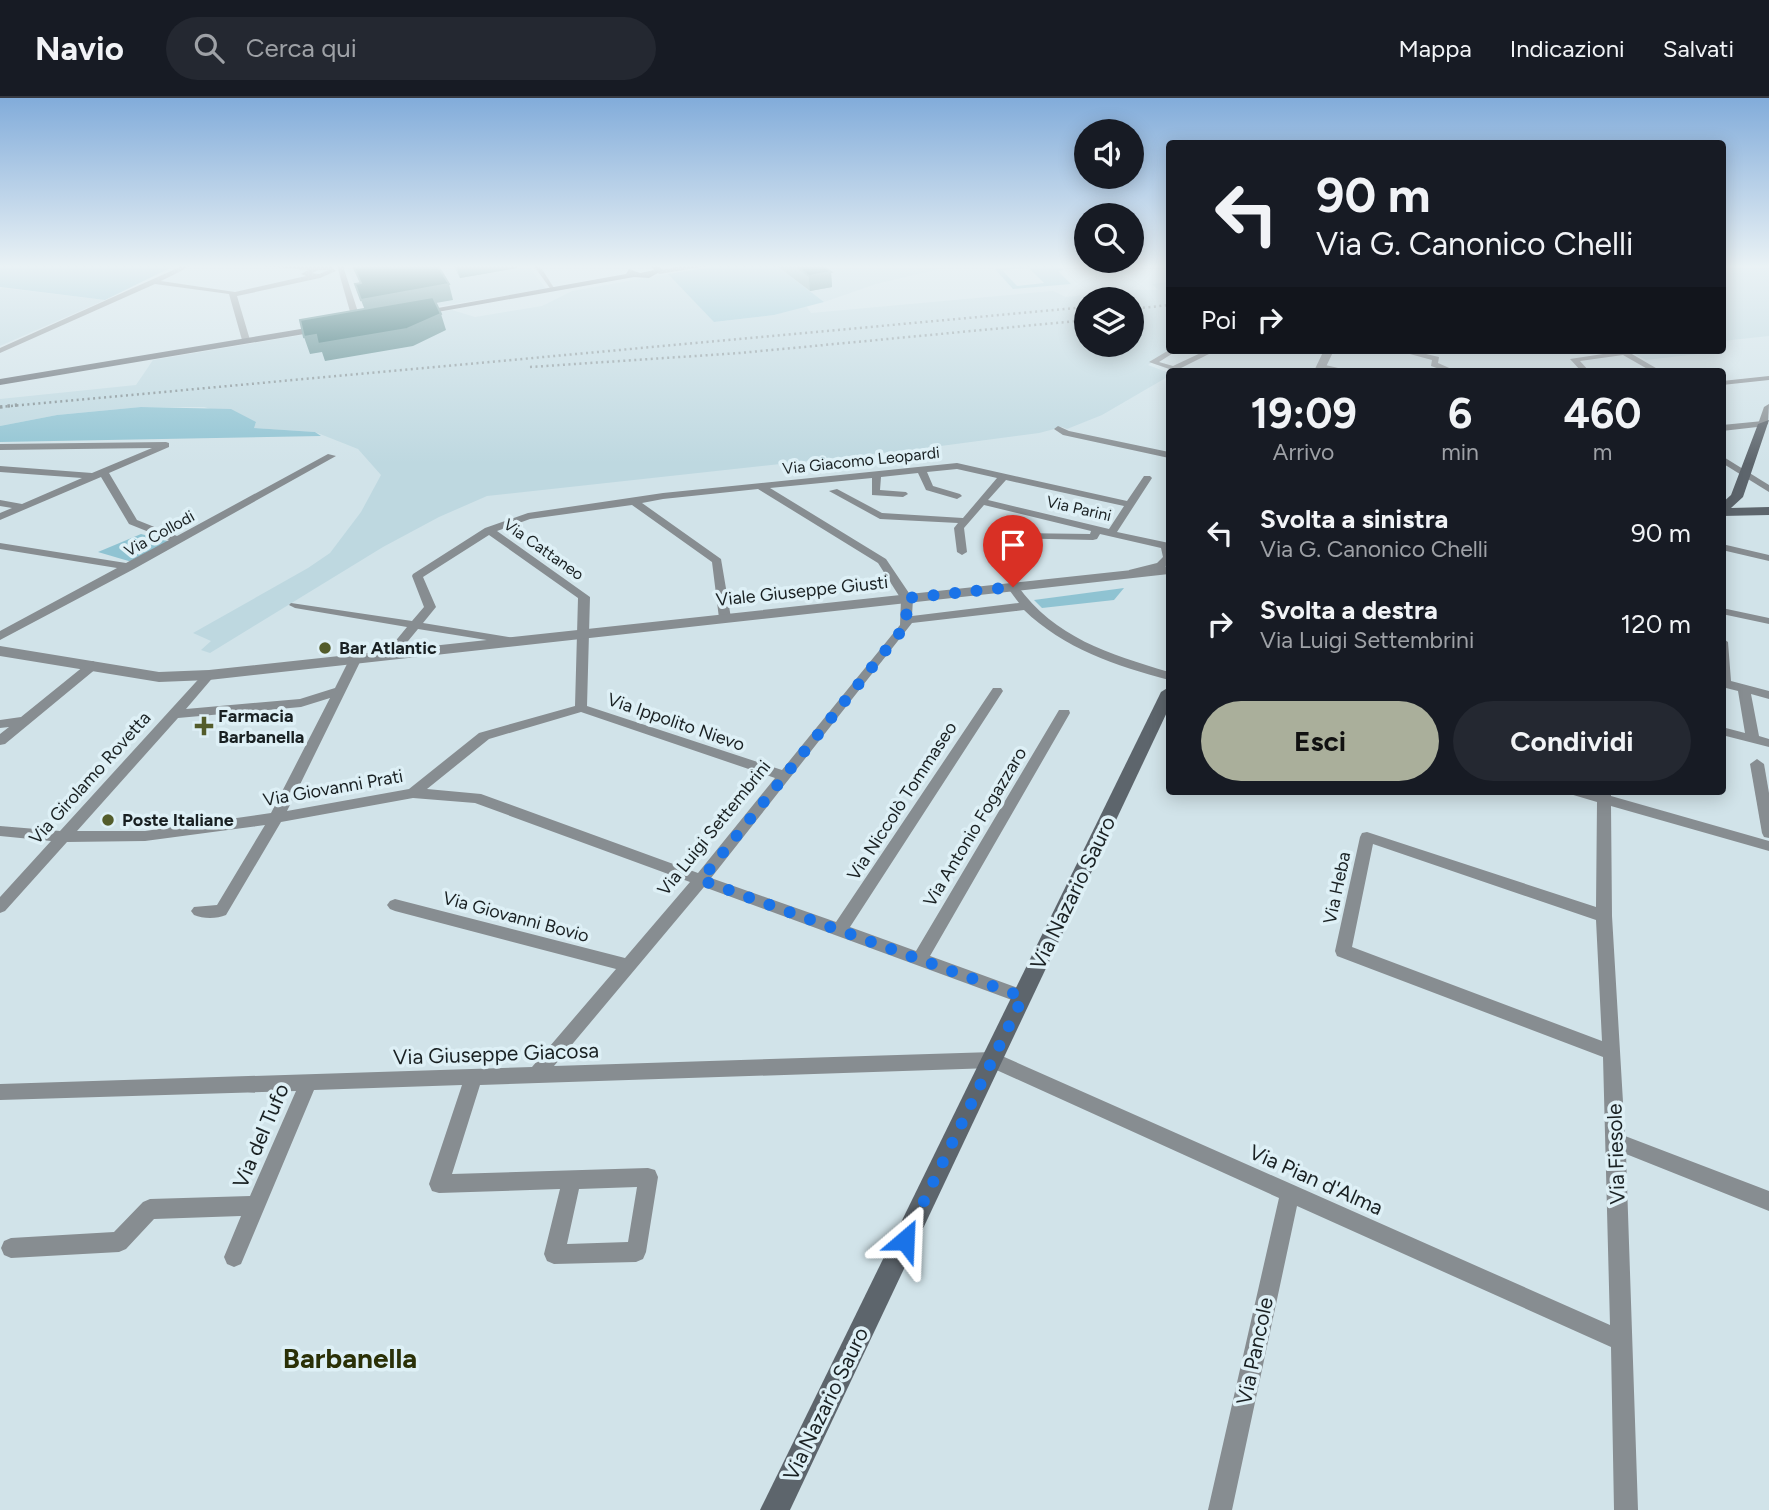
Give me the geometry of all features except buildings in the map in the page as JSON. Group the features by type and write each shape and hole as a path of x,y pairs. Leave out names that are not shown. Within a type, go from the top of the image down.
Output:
{"main road":[{"path":"0,382 302,332"},
{"path":"1726,507 1737,497 1766,423"},
{"path":"1737,497 1751,506 1769,510"},
{"path":"1726,510 1769,510"},
{"name":"Via Nazario Sauro","path":"775,1510 1166,698"}],"street":[{"path":"0,351 43,332"},
{"path":"244,332 246,341"},
{"path":"1167,354 1153,362 1170,368"},
{"path":"1175,368 1205,354"},
{"path":"1415,354 1436,359 1434,365 1443,368"},
{"path":"1582,368 1574,359 1603,354"},
{"path":"1626,354 1652,368"},
{"path":"1726,383 1769,378"},
{"path":"1726,428 1766,423 1769,407"},
{"path":"1058,429 1166,454"},
{"path":"0,447 166,445 0,517"},
{"name":"Via Collodi","path":"0,636 331,456"},
{"path":"1726,461 1769,489"},
{"name":"Via Giacomo Leopardi","path":"489,530 528,516 663,496 957,466 1129,504"},
{"path":"0,469 100,475"},
{"path":"922,470 929,488 957,496"},
{"path":"876,493 877,474"},
{"path":"100,475 133,522 178,540"},
{"path":"962,552 959,528 1004,476"},
{"path":"1112,532 1147,478"},
{"path":"760,486 882,561 907,598 906,620 1025,606"},
{"path":"834,491 880,516 965,521"},
{"path":"856,503 876,493 903,494"},
{"path":"634,502 717,561 725,618"},
{"name":"Via Parini","path":"982,502 1166,546"},
{"path":"0,503 25,507"},
{"path":"1007,536 1093,537 1098,529"},
{"path":"390,655 430,607 417,576 489,530"},
{"name":"Via Cattaneo","path":"489,530 584,597 585,635"},
{"path":"0,546 130,567"},
{"path":"1726,548 1769,558"},
{"path":"1133,572 1166,560"},
{"name":"Viale Giuseppe Giusti","path":"0,651 159,677 209,675 1133,572 1166,572"},
{"path":"1013,587 1025,606 1041,619 1098,653 1166,675"},
{"name":"Viale Giuseppe Giusti","path":"295,605 515,642"},
{"path":"1726,612 1769,621"},
{"name":"Via Luigi Settembrini","path":"536,1075 626,965 701,880 906,625 906,620"},
{"path":"581,708 585,635"},
{"path":"199,911 221,911 276,818 355,660"},
{"path":"0,741 93,665"},
{"name":"Via Girolamo Rovetta","path":"0,907 209,675"},
{"path":"1726,685 1769,695"},
{"path":"1744,689 1753,739"},
{"path":"174,714 301,703 339,691"},
{"name":"Via Niccolò Tommaseo","path":"839,932 997,691"},
{"name":"Via Ippolito Nievo","path":"413,793 484,736 581,708 784,776"},
{"name":"Via Antonio Fogazzaro","path":"919,960 1065,713"},
{"path":"0,724 25,721"},
{"path":"1726,732 1769,743"},
{"path":"1757,764 1769,833"},
{"name":"Via Giovanni Prati","path":"0,831 62,838 145,836 276,818 413,793 476,798 1023,997"},
{"path":"1604,795 1769,846"},
{"name":"Via Fiesole","path":"1604,795 1604,916 1613,1053 1626,1510"},
{"name":"Via Heba","path":"1604,916 1367,837 1343,951 1613,1053"},
{"name":"Via Giovanni Bovio","path":"395,905 626,965"},
{"name":"Via Giuseppe Giacosa","path":"0,1092 473,1079 993,1060"},
{"name":"Via Pian d'Alma","path":"993,1060 1621,1341"},
{"path":"473,1079 439,1184 572,1179 648,1177 636,1252 554,1254 572,1179"},
{"name":"Via del Tufo","path":"234,1258 308,1083"},
{"path":"1616,1141 1769,1201"},
{"name":"Via Pancole","path":"1220,1510 1290,1193"},
{"name":"Via del Tufo","path":"11,1248 119,1242 150,1209 256,1206"}],"shaded area":[{"path":"0,332 32,332 0,346"},
{"path":"321,332 1074,332 1074,357 1144,357 1144,332 1166,332 1166,353 1148,365 1166,372 1166,378 1102,415 1067,429 1062,427 1039,433 918,449 487,496 439,517 383,547 210,653 201,650 211,641 193,633 330,553 361,512 381,475 358,449 315,432 253,428 256,423 204,407 141,407 57,415 0,426 0,399 136,385 153,360"},
{"path":"1726,332 1769,332 1769,336 1726,341"},
{"path":"1635,354 1697,354 1646,360"},
{"path":"141,407 231,409 256,422 254,428 315,432 321,436 0,442 0,426 57,415"},
{"path":"141,534 171,542 132,562 98,552"},
{"path":"1124,588 1114,600 1042,608 1034,600"}],"railway":[{"path":"17,405 0,407 816,332"},
{"path":"530,367 740,353 962,332"}],"place":[{"name":"Bar Atlantic","path":"325,648"},
{"name":"Farmacia Barbanella","path":"204,726"},
{"name":"Poste Italiane","path":"108,820"}],"district":[{"name":"Barbanella","path":"350,1358"}],"route":[{"path":"905,1240 1023,997 701,880 906,625 907,598 1013,587"}]}
